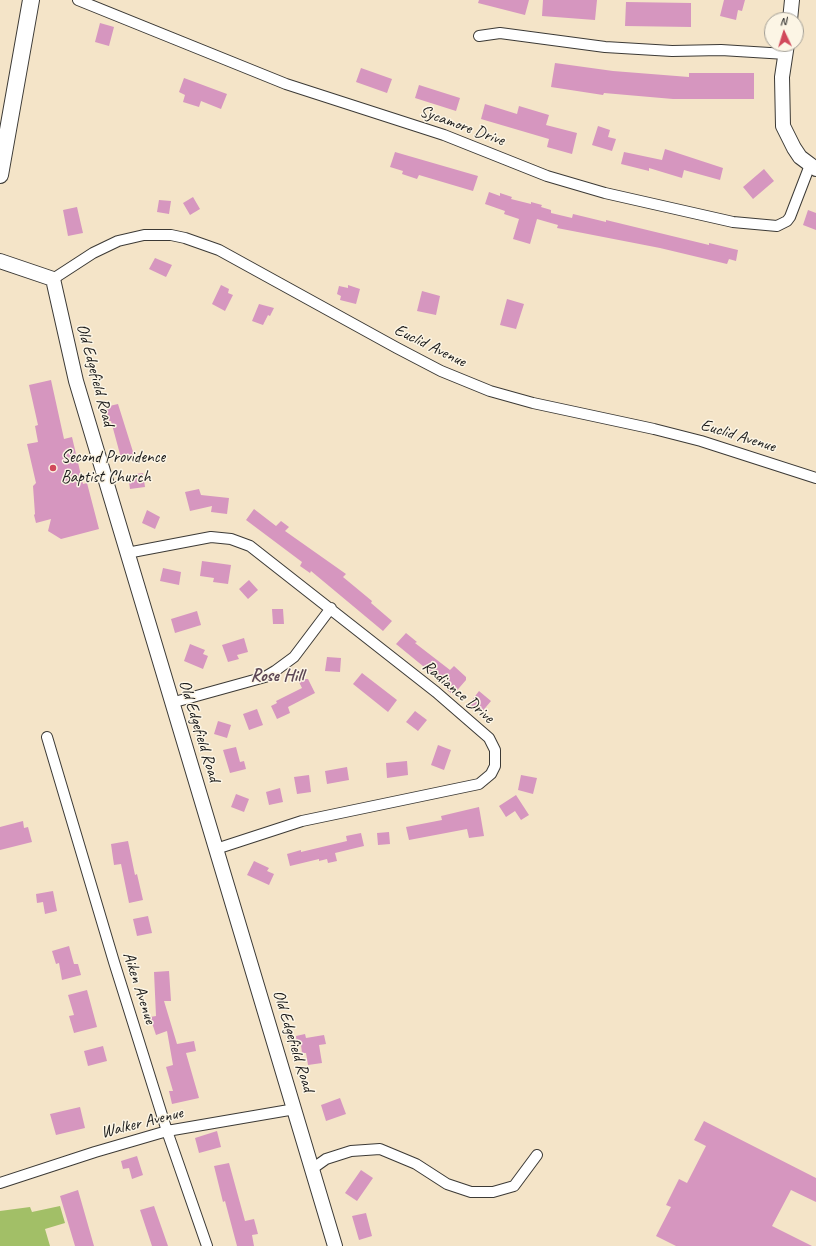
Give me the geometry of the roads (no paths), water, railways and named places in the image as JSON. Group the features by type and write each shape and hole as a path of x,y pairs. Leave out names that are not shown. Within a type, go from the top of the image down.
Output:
{"main road":[{"path":"0,175 31,0"}],"street":[{"name":"Sycamore Drive","path":"78,0 286,84 444,134 547,176 605,193 718,218 777,226 782,224 790,217 813,167"},
{"path":"791,12 792,0"},
{"path":"478,36 500,33 606,47 672,52 764,49"},
{"path":"786,52 782,96 783,126 794,148 813,167"},
{"name":"Euclid Avenue","path":"53,279 93,253 118,241 144,235 171,235 185,238 219,250 441,371 490,391 533,403 654,429 701,441 816,478"},
{"path":"0,261 53,279"},
{"name":"Old Edgefield Road","path":"53,279 76,381 171,703 295,1109 335,1246"},
{"name":"Radiance Drive","path":"127,553 211,537 231,538 254,549 436,692 488,738 495,750 496,758 493,770 486,780 479,784 302,822 216,849"},
{"path":"171,703 265,677 294,656 331,608"},
{"name":"Aiken Avenue","path":"47,737 81,856 167,1131 206,1246"},
{"name":"Walker Avenue","path":"0,1183 95,1152 167,1131 295,1109"},
{"path":"312,1169 326,1159 350,1151 380,1149 416,1164 447,1184 471,1192 492,1192 514,1186 537,1155"}],"place":[{"name":"Second Providence Baptist Church","path":"53,468"}],"district":[{"name":"Rose Hill","path":"277,676"}]}
